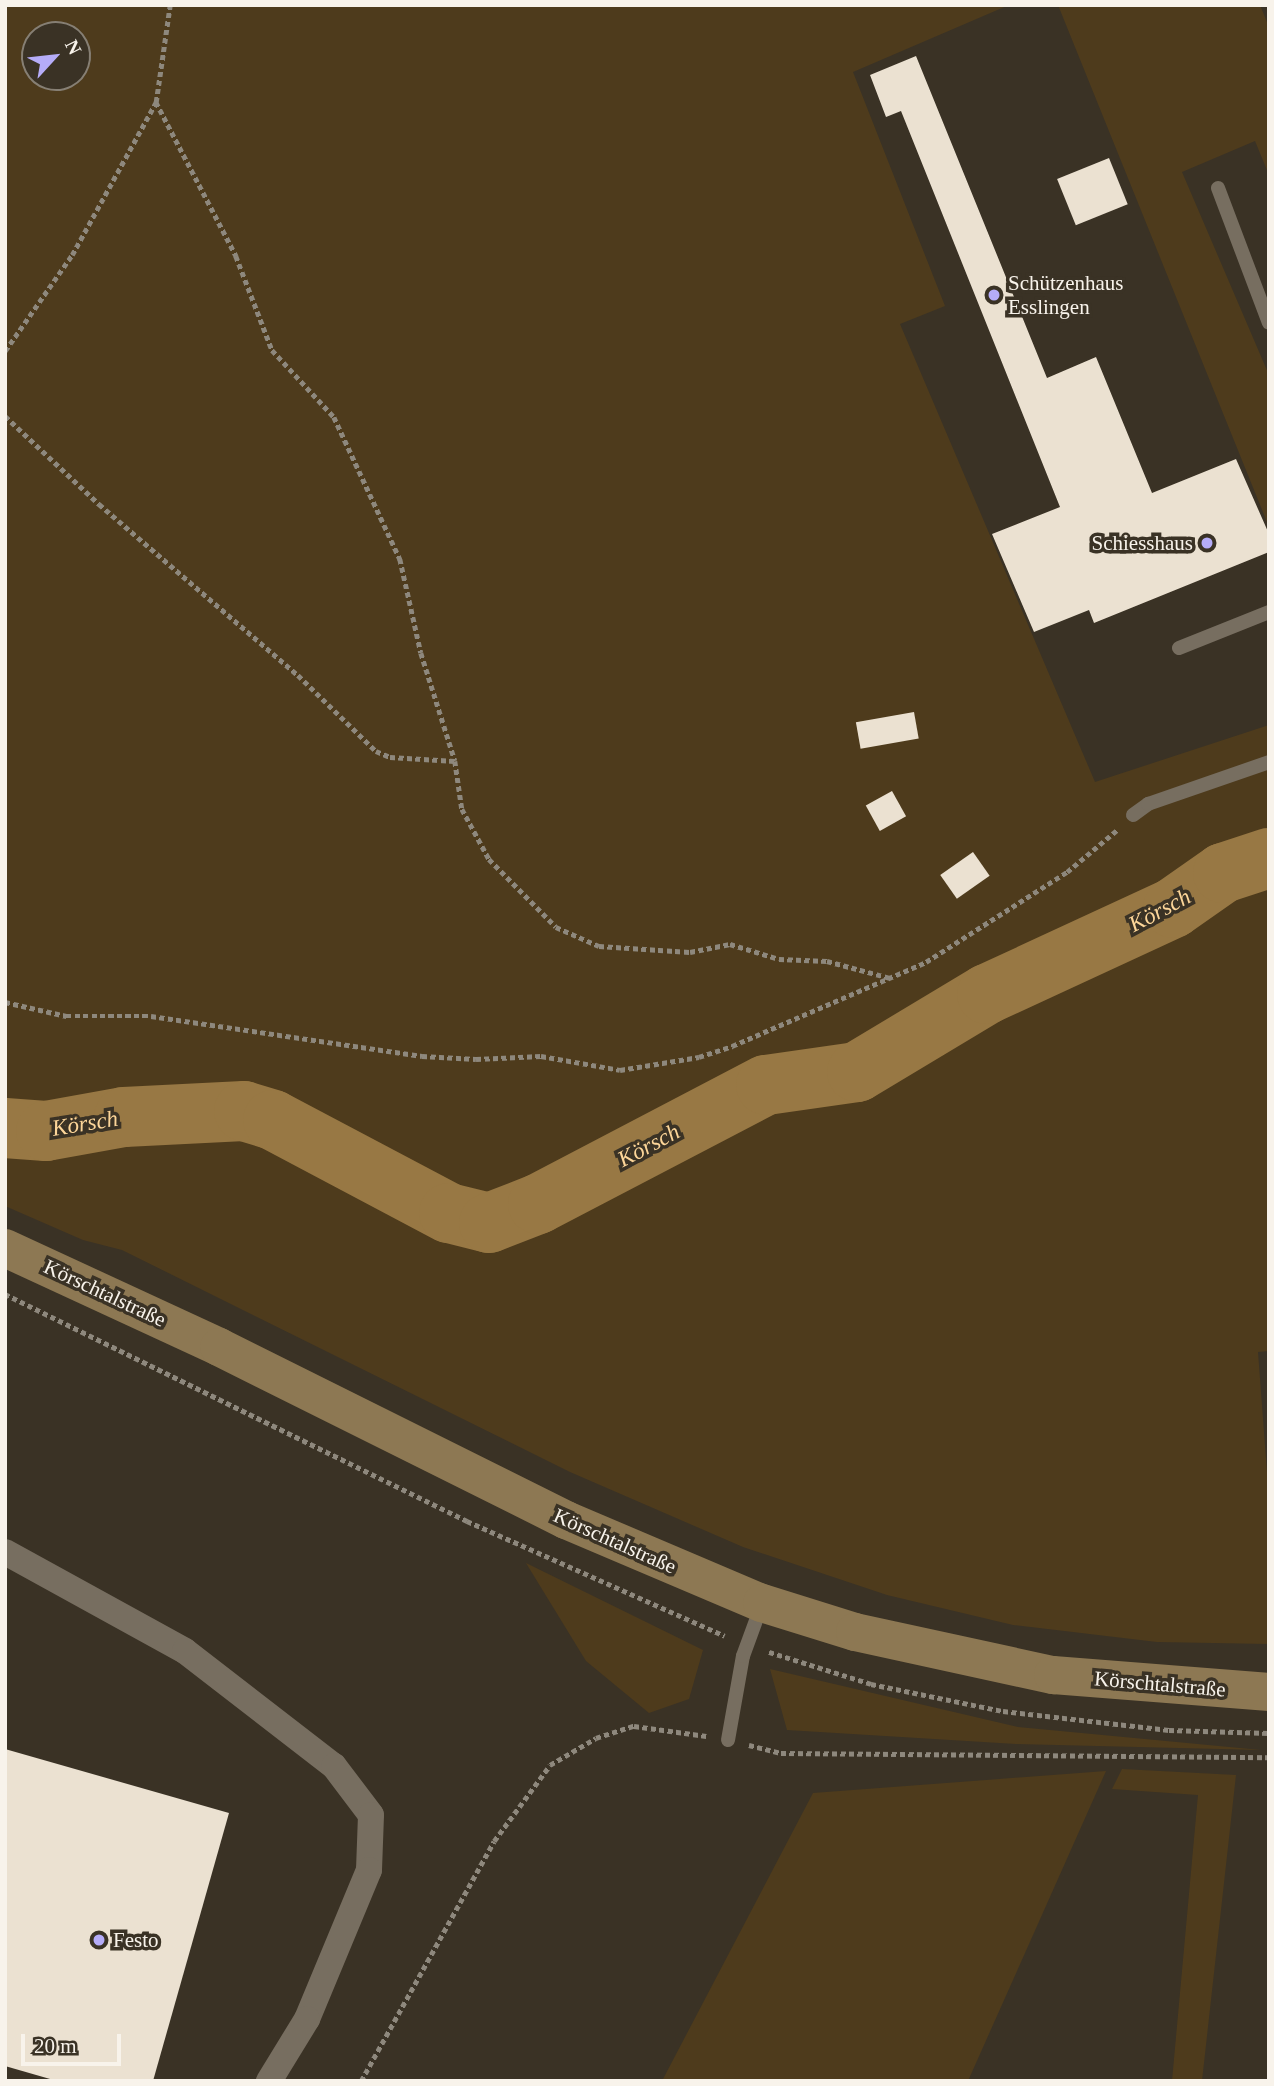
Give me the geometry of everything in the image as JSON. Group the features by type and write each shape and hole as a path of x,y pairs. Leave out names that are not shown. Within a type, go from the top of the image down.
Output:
{"main road":[{"name":"Körschtalstraße","path":"5,1248 219,1347 566,1520 762,1603 867,1635 1053,1675 1269,1692"}],"street":[{"path":"5,1552 185,1651 334,1766 371,1815 369,1870 307,2019 269,2081"}],"lane":[{"path":"1218,188 1269,323"},
{"path":"1179,648 1269,612"},
{"path":"1133,815 1148,804 1269,762"},
{"path":"729,1740 746,1645 762,1603"}],"path":[{"path":"5,351 55,282 156,102 170,5"},
{"path":"156,102 236,257 272,351 338,423 400,559 421,653 455,761 462,809 482,850 552,923 582,940 609,949 690,952 730,944 779,959 827,961 890,978"},
{"path":"5,416 99,504 292,669 376,751 390,757 455,761"},
{"path":"5,1002 66,1016 151,1016 422,1056 477,1059 541,1056 620,1070 699,1057 732,1046 890,978 960,943 1068,872 1133,815"},
{"path":"5,1294 467,1521 675,1617 746,1645"},
{"path":"361,2081 494,1841 550,1765 596,1738 634,1726 729,1740 781,1753 1269,1757"}],"shaded area":[{"path":"5,5 1009,5 853,72 945,306 900,324 1095,782 1269,725 1269,1351 1258,1352 1269,1499 1269,1644 1157,1642 1013,1625 887,1595 743,1547 570,1472 122,1250 83,1240 5,1206"},
{"path":"1058,5 1260,5 1269,27 1269,175 1255,141 1182,172 1269,375 1269,527"},
{"path":"526,1563 703,1650 689,1699 649,1713 586,1661"},
{"path":"770,1669 1018,1727 1261,1750 1016,1744 787,1730"},
{"path":"1122,1769 1236,1775 1202,2081 1172,2081 1198,1795 1112,1789"},
{"path":"1106,1771 968,2081 662,2081 813,1793"}],"building":[{"path":"916,56 1047,378 1096,357 1152,493 1236,459 1269,534 1269,552 1094,623 1089,610 1034,632 992,534 1060,507 901,111 886,117 870,75"},
{"path":"1109,158 1128,204 1076,225 1057,179"},
{"path":"914,712 919,739 861,749 856,722"},
{"path":"892,791 906,816 880,831 866,806"},
{"path":"973,852 990,876 957,899 940,875"},
{"name":"Festo","path":"5,1749 229,1813 153,2081 57,2081 5,2066"}],"waterway":[{"name":"Körsch","path":"5,1128 46,1131 124,1117 244,1111 273,1120 449,1213 489,1223 538,1204 766,1085 857,1072 987,994 1173,908 1223,873 1269,858"}],"place":[{"name":"Schützenhaus Esslingen","path":"994,295"},
{"name":"Schiesshaus","path":"1207,543"},
{"name":"Festo","path":"99,1940"}]}
